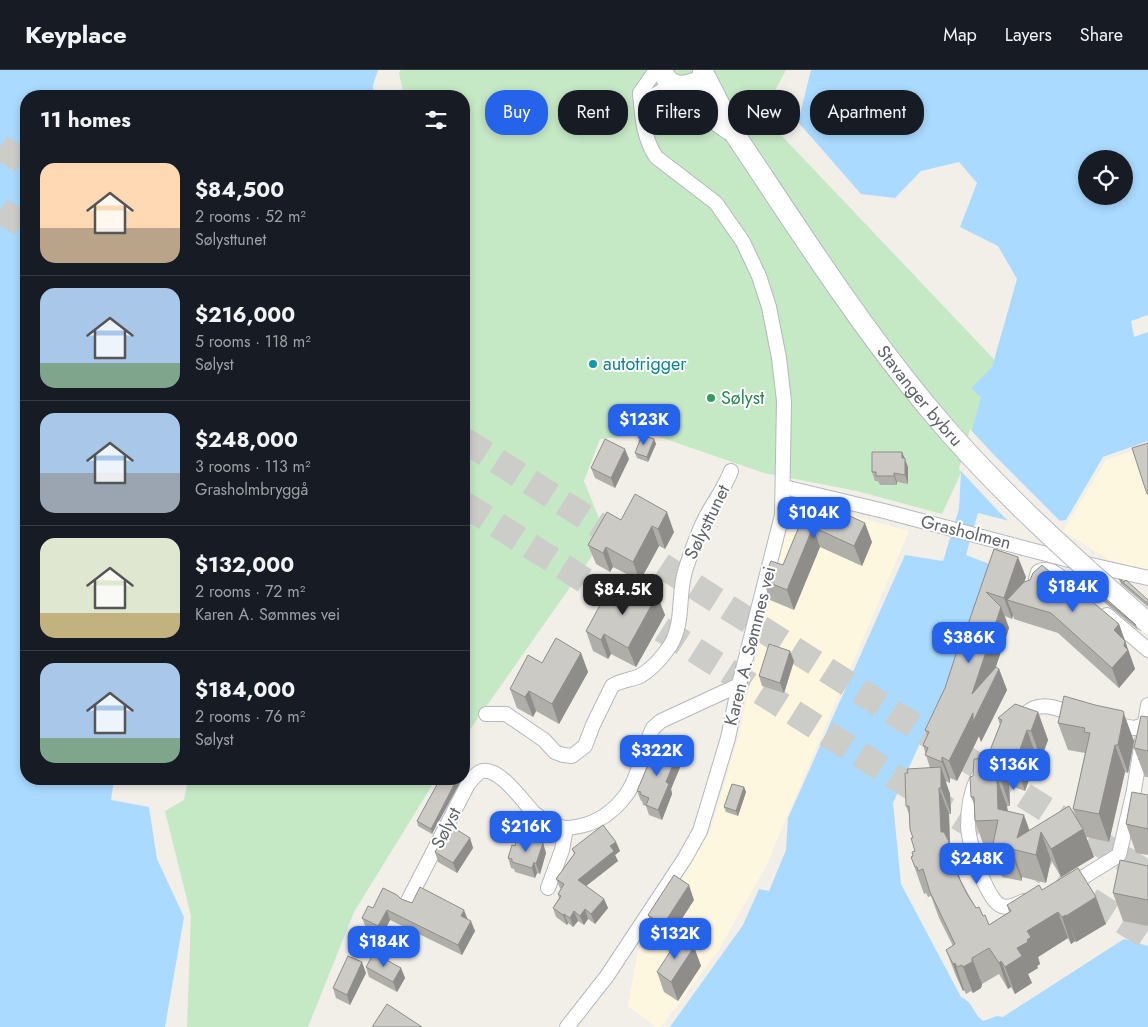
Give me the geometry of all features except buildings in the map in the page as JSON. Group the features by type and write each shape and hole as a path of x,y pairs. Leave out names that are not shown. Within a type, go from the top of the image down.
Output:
{"main road":[{"path":"672,80 694,83 703,71 728,119"},
{"path":"672,80 728,129"},
{"name":"Stavanger bybru","path":"735,135 856,315 932,412 1018,505 1074,558 1148,623"}],"street":[{"name":"Karen A. Sømmes vei","path":"642,90 656,70"},
{"path":"660,90 672,80"},
{"name":"Karen A. Sømmes vei","path":"567,1027 607,976 685,858 700,831 717,779 782,515 784,487 784,401 779,358 769,307 759,276 743,242 716,203 656,157 646,135"},
{"name":"Sølysttunet","path":"486,714 506,714 544,740 555,752 563,756 572,756 582,749 612,686 618,682 642,675 650,669 670,646 680,619 681,586 685,570 706,516 725,487 731,472"},
{"name":"Grasholmen","path":"784,487 1069,560 1148,578"},
{"path":"1031,593 1038,572 1045,569 1057,574 1148,650"},
{"path":"548,888 562,850 566,828 597,821 613,811 628,793 653,728 661,721 739,685"},
{"path":"1009,734 1014,731 1027,713 1040,706 1055,708 1097,721 1134,728 1147,724"},
{"path":"1058,893 1119,855 1147,724 1148,706"},
{"path":"982,768 971,796 968,829 974,854 984,880 994,901 1004,907 1011,907 1038,894"},
{"name":"Sølyst","path":"470,782 477,774 483,771 497,775 544,820 566,828"},
{"name":"Sølyst","path":"408,901 467,785"}],"shaded area":[{"path":"1148,446 1148,570 1109,560 1063,531 1106,460"},
{"path":"812,508 838,512 909,531 765,868 718,951 661,1027 656,1027 628,1006 638,951 711,829 738,738 779,555 790,522 799,512"}],"green space":[{"path":"401,70 786,70 775,90 728,90 728,135 781,135 1007,373 942,514 857,491 764,473 651,434 600,439 584,481 606,536 470,729 470,90 403,90 399,73"},
{"path":"187,785 432,785 354,912 308,1027 187,1027 191,916 165,811 184,800"}],"water":[{"path":"0,70 378,70 373,85 373,90 20,90 20,785 113,785 111,800 149,807 157,859 184,917 165,1027 0,1027"},
{"path":"811,70 1148,70 1148,315 1131,321 1134,337 1148,332 1148,441 1103,457 1066,520 1026,525 978,513 966,555 992,565 943,692 893,803 901,884 961,997 969,1002 983,1021 997,1016 1003,1017 1124,939 1148,946 1148,1027 670,1027 743,925 759,889 769,891 786,850 788,818 905,555 943,561 959,509 961,472 981,397 971,388 992,367 1017,279 998,246 960,227 977,183 959,162 921,171 895,198 861,194 800,124 800,114"}],"pier":[{"path":"970,429 1062,523 1026,527 1012,524 1000,513 959,469"}],"tunnel":[{"path":"0,147 20,159"},
{"path":"0,210 20,223"},
{"path":"470,444 1148,874"},
{"path":"470,508 1148,937"}],"place":[{"name":"autotrigger","path":"593,364"},
{"name":"Sølyst","path":"711,398"}]}
